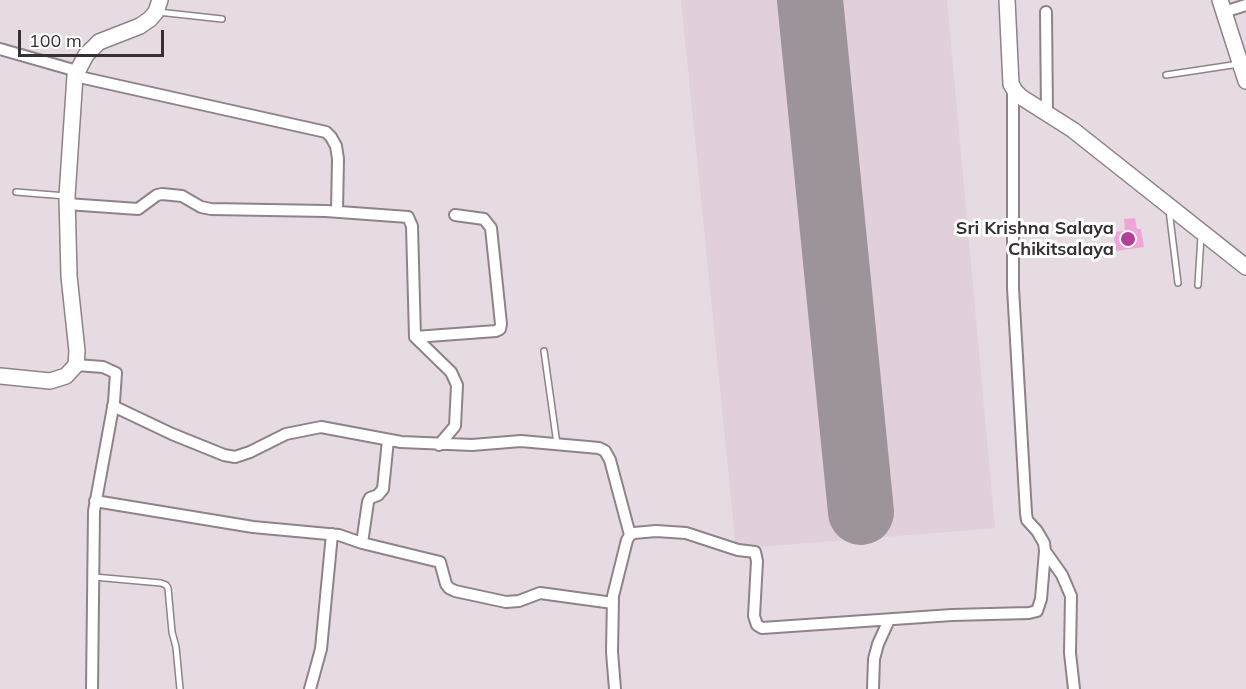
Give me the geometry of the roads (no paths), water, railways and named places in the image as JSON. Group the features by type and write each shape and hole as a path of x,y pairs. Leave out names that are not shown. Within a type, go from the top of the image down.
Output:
{"street":[{"path":"1007,0 1011,84 1020,97 1073,130 1246,267"},
{"path":"1246,5 1222,6 1246,81"},
{"path":"0,376 50,381 66,376 76,365 77,351 69,276 67,200 76,73 86,55 99,42 150,20 158,6"},
{"path":"1046,12 1047,113"},
{"path":"0,49 76,73 326,132 336,146 338,159 337,211"},
{"path":"630,535 656,531 686,533 738,550 755,552 758,561 754,616 759,627 952,615 1034,613 1040,606 1045,551 1044,543 1027,520 1026,513 1013,288 1012,107 1013,96 1016,92"},
{"path":"67,200 138,209 157,195 162,194 182,196 201,207 211,208 337,211 408,217 411,219 416,337 451,372 457,386 455,426 439,445"},
{"path":"416,337 500,329 490,228 484,219 456,215"},
{"path":"76,365 103,367 116,373 113,406 95,501 92,689"},
{"path":"113,406 172,434 224,455 235,457 286,434 321,427 388,440 439,445 521,441 599,448 605,451 610,460 630,535 613,603 612,652 615,689"},
{"path":"362,543 368,502 383,489 388,440"},
{"path":"95,501 253,527 332,534 440,562 446,584 455,591 506,602 519,601 540,593 613,603"},
{"path":"310,689 317,669 322,638 332,534"},
{"path":"1045,551 1062,575 1071,596 1070,653 1074,689"},
{"path":"873,689 874,659 889,620"}],"lane":[{"path":"158,6 222,19"},
{"path":"1166,75 1240,64"},
{"path":"16,192 67,200"},
{"path":"1168,204 1178,283"},
{"path":"1198,285 1201,231"},
{"path":"544,351 557,444"},
{"path":"94,577 166,585 180,689"}],"place":[{"name":"Sri Krishna Salaya Chikitsalaya","path":"1128,239"}]}
